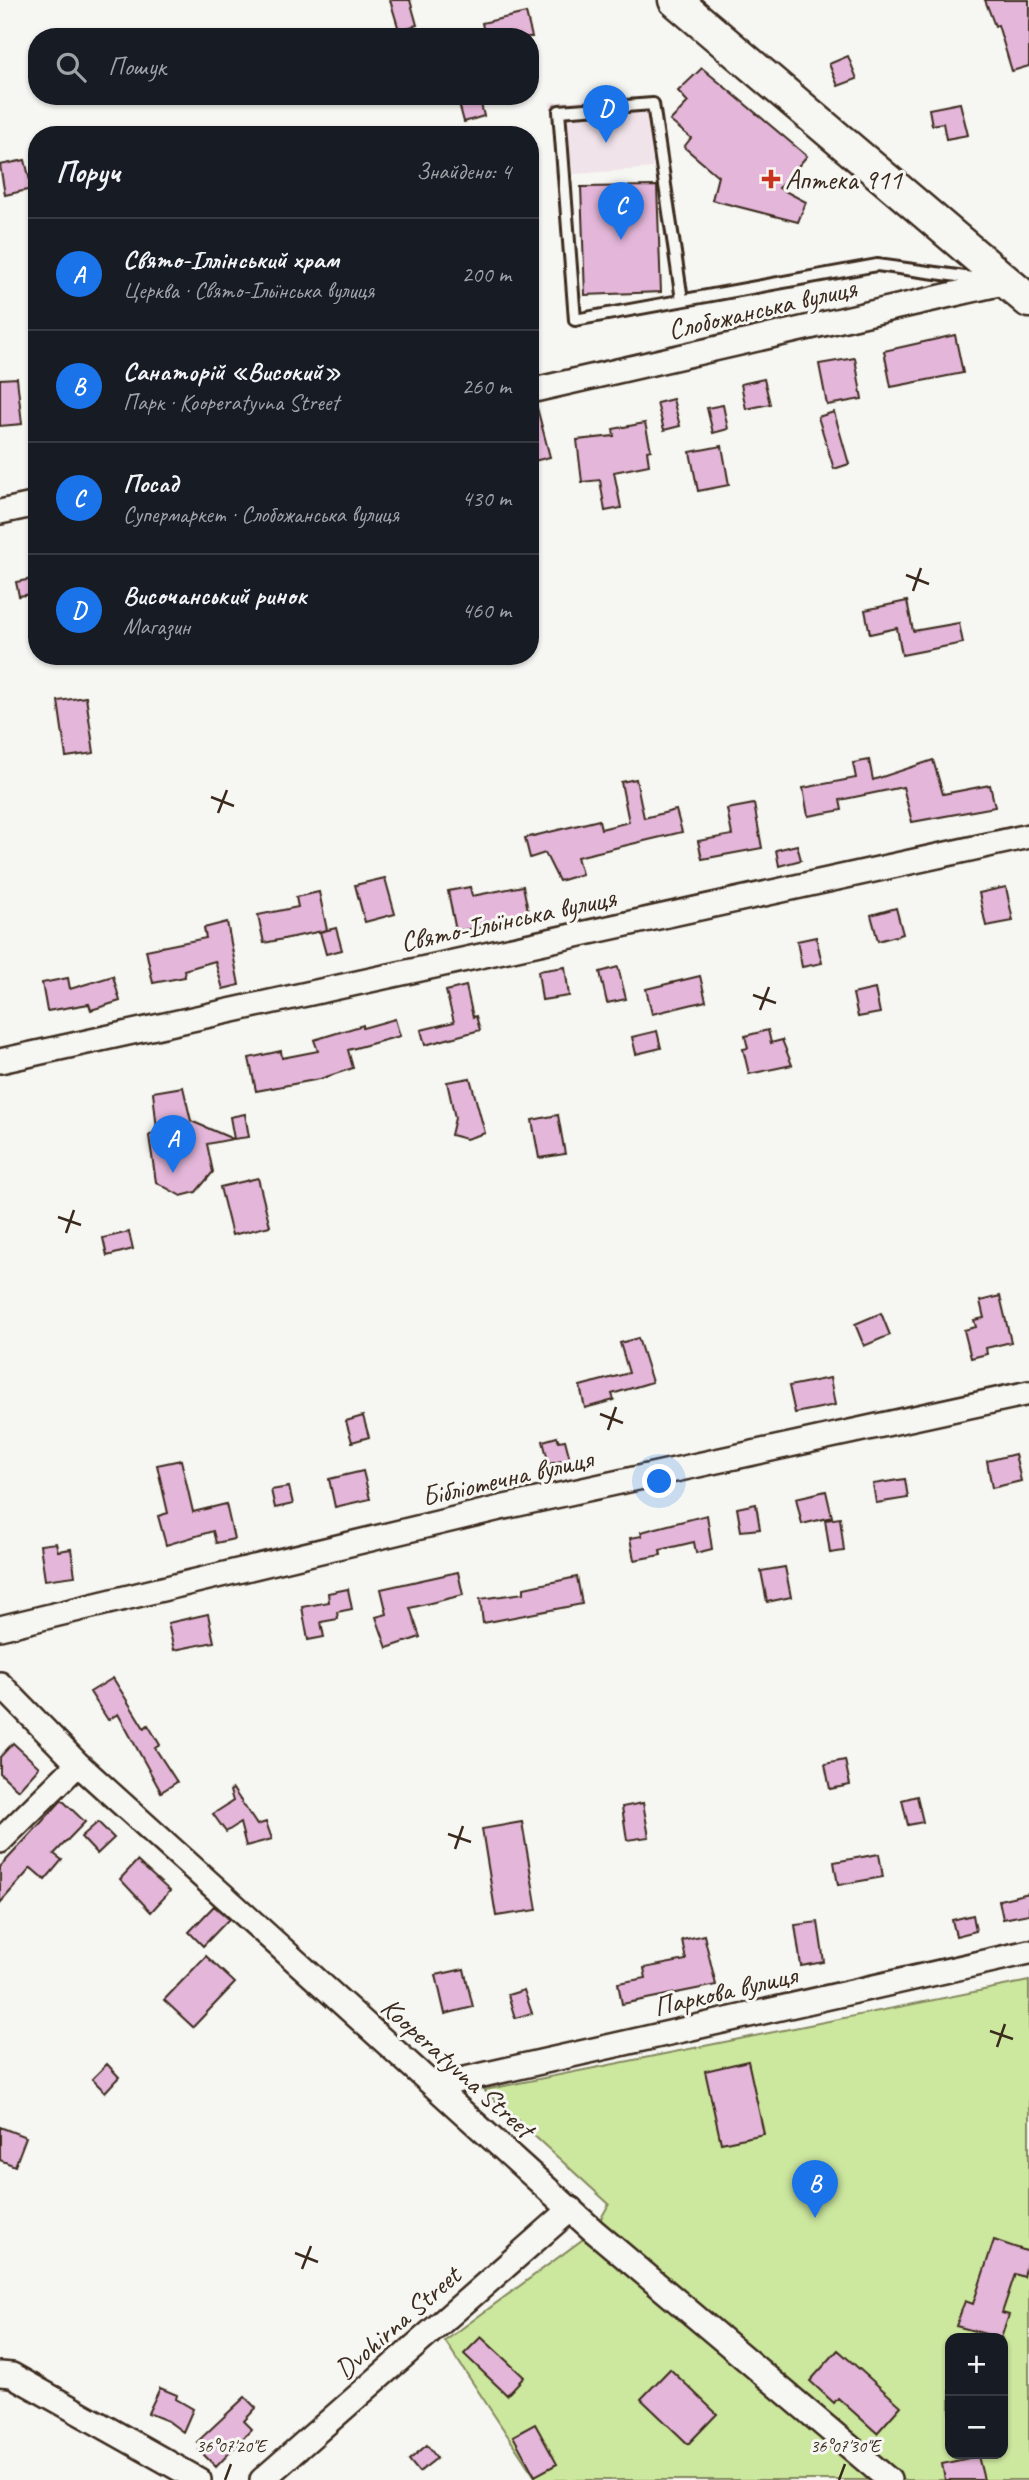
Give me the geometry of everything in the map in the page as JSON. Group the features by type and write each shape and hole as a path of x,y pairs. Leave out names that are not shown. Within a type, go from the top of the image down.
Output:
{"street":[{"path":"675,0 1018,292"},
{"name":"Слобожанська вулиця","path":"539,389 1018,292"},
{"path":"0,512 28,506"},
{"name":"Свято-Ільїнська вулиця","path":"0,1061 1029,835"},
{"name":"Бібліотечна вулиця","path":"0,1628 500,1508 1029,1393"},
{"name":"Kooperatyvna Street","path":"0,1684 78,1764 570,2209 888,2480"},
{"path":"0,1841 78,1764"},
{"name":"Паркова вулиця","path":"434,2086 1029,1952"},
{"name":"Dvohirna Street","path":"262,2480 570,2209"},
{"path":"0,2374 12,2375 199,2480"}],"lane":[{"path":"682,300 653,104 559,111 575,320 877,265 1018,292"}],"shaded area":[{"path":"629,97 630,111 648,110 653,168 573,174 572,163 563,164 559,122 552,123 550,102"}],"green space":[{"path":"1029,1981 1029,2480 537,2480 445,2341 594,2231 609,2204 484,2090"}],"building":[{"path":"390,0 410,0 417,25 398,28"},
{"path":"985,0 1029,0 1029,66 1012,71 998,25 995,26"},
{"path":"526,13 530,28 483,28 482,23"},
{"path":"848,56 857,79 838,86 829,64"},
{"path":"702,68 807,156 779,188 806,202 798,222 712,200 718,176 684,147 691,138 670,121 688,102 678,91"},
{"path":"960,103 968,135 946,139 943,123 932,125 929,109"},
{"path":"459,105 481,105 484,116 464,122"},
{"path":"25,160 28,190 5,195 0,165"},
{"path":"657,186 661,292 585,295 581,187"},
{"path":"955,335 963,373 891,387 884,351"},
{"path":"855,358 862,399 827,405 819,364"},
{"path":"17,378 22,424 0,426 0,379"},
{"path":"764,379 770,404 746,409 741,384"},
{"path":"673,399 680,426 664,430 657,403"},
{"path":"723,405 728,429 713,433 707,408"},
{"path":"834,412 849,464 834,469 818,417"},
{"path":"539,415 550,457 539,460"},
{"path":"645,423 651,450 647,451 649,465 614,472 621,508 605,511 600,480 582,482 577,440 614,436 613,429"},
{"path":"722,446 729,485 698,491 690,452"},
{"path":"28,580 28,594 19,596 16,582"},
{"path":"907,601 913,631 959,623 963,643 902,655 897,628 870,634 865,610"},
{"path":"86,697 94,753 66,757 58,701"},
{"path":"869,760 873,780 933,760 943,794 990,785 995,807 912,822 903,787 840,800 842,810 808,816 803,788 856,778 853,763"},
{"path":"636,779 644,818 676,810 682,832 577,857 582,874 559,881 545,853 530,858 525,838 599,820 601,829 629,822 621,782"},
{"path":"754,804 762,848 702,859 698,841 732,835 727,809"},
{"path":"797,845 801,860 779,866 776,850"},
{"path":"385,878 395,914 365,922 355,885"},
{"path":"523,886 530,920 456,931 448,891 470,887 472,896"},
{"path":"1006,887 1013,921 986,926 979,893"},
{"path":"319,892 327,930 264,943 258,915 298,907 296,897"},
{"path":"896,908 903,934 878,941 871,915"},
{"path":"227,922 239,985 223,989 215,961 184,970 185,977 153,983 146,950 206,938 204,928"},
{"path":"336,928 342,950 326,954 320,932"},
{"path":"816,937 822,963 802,967 797,941"},
{"path":"565,967 569,996 542,1000 538,971"},
{"path":"618,967 626,999 607,1003 600,972"},
{"path":"113,976 120,1001 91,1010 89,1004 47,1011 42,983 68,978 70,989"},
{"path":"700,976 706,1001 652,1014 646,989"},
{"path":"466,986 473,1017 476,1016 480,1030 425,1045 421,1030 454,1022 446,991"},
{"path":"875,989 880,1013 858,1017 853,994"},
{"path":"395,1019 400,1036 348,1050 353,1068 320,1079 256,1091 249,1058 281,1051 282,1058 318,1051 314,1040 363,1025 363,1028"},
{"path":"768,1030 771,1043 782,1040 792,1065 749,1074 743,1049 748,1048 745,1036"},
{"path":"657,1031 661,1048 636,1054 632,1037"},
{"path":"470,1078 485,1133 466,1139 451,1135 455,1118 447,1082"},
{"path":"183,1087 191,1121 233,1139 207,1144 213,1172 196,1192 181,1196 156,1182 149,1136 157,1130 153,1092"},
{"path":"245,1114 249,1137 234,1139 230,1117"},
{"path":"558,1115 565,1154 539,1158 532,1120"},
{"path":"258,1178 270,1226 232,1235 220,1187"},
{"path":"129,1232 133,1249 107,1256 103,1238"},
{"path":"1000,1296 1011,1342 986,1348 987,1354 971,1358 964,1330 976,1327 974,1320 984,1318 980,1301"},
{"path":"881,1313 890,1335 864,1346 855,1324"},
{"path":"638,1338 652,1382 612,1394 614,1400 585,1408 580,1386 629,1373 620,1343"},
{"path":"830,1378 835,1405 795,1413 789,1386"},
{"path":"363,1416 369,1437 352,1442 346,1421"},
{"path":"557,1437 559,1441 565,1440 570,1459 549,1464 543,1441"},
{"path":"1015,1454 1021,1481 992,1488 987,1461"},
{"path":"181,1460 193,1512 226,1504 234,1539 216,1543 213,1531 166,1545 158,1516 168,1513 157,1465"},
{"path":"363,1471 370,1499 335,1507 329,1479"},
{"path":"905,1479 908,1498 876,1503 873,1484"},
{"path":"289,1487 293,1504 275,1508 271,1490"},
{"path":"826,1491 832,1517 802,1524 796,1498"},
{"path":"756,1504 760,1529 741,1531 737,1508"},
{"path":"707,1515 712,1549 696,1553 694,1542 660,1550 661,1555 634,1560 630,1538 642,1536 641,1532"},
{"path":"840,1518 844,1551 830,1553 825,1520"},
{"path":"56,1543 58,1551 71,1549 75,1576 45,1580 40,1545"},
{"path":"785,1567 791,1597 767,1602 761,1571"},
{"path":"458,1572 463,1595 410,1608 420,1637 387,1648 376,1617 387,1614 381,1589"},
{"path":"577,1577 582,1604 483,1623 480,1599 524,1593 524,1588"},
{"path":"348,1589 352,1609 337,1612 338,1619 321,1622 324,1637 308,1640 302,1607 329,1602 328,1593"},
{"path":"208,1614 214,1642 174,1650 168,1623"},
{"path":"113,1678 144,1728 148,1725 160,1745 155,1748 177,1782 161,1792 118,1714 108,1720 90,1692"},
{"path":"13,1743 39,1767 18,1790 0,1773 0,1757"},
{"path":"845,1760 850,1785 830,1789 825,1764"},
{"path":"233,1789 257,1825 266,1822 272,1839 246,1846 240,1823 226,1832 213,1814 233,1801 230,1791"},
{"path":"917,1796 923,1822 908,1825 902,1800"},
{"path":"62,1800 85,1822 54,1854 62,1860 45,1880 31,1868 0,1903 0,1867"},
{"path":"643,1803 649,1837 627,1840 622,1807"},
{"path":"98,1822 114,1838 97,1854 81,1837"},
{"path":"522,1822 537,1910 496,1916 482,1829"},
{"path":"879,1854 883,1877 838,1885 834,1862"},
{"path":"137,1861 170,1891 151,1912 120,1879"},
{"path":"1029,1893 1029,1914 1003,1919 999,1900"},
{"path":"214,1906 229,1919 203,1946 189,1932"},
{"path":"973,1915 976,1931 956,1936 952,1920"},
{"path":"818,1922 824,1962 801,1966 795,1925"},
{"path":"704,1935 716,1985 622,2004 618,1983 646,1978 644,1968 686,1960 682,1940"},
{"path":"206,1956 235,1983 193,2027 164,2000"},
{"path":"464,1969 473,2007 445,2014 436,1975"},
{"path":"524,1990 532,2013 515,2018 508,1995"},
{"path":"748,2061 764,2134 721,2143 705,2071"},
{"path":"107,2064 119,2077 105,2092 92,2079"},
{"path":"0,2127 26,2137 15,2166 0,2160"},
{"path":"994,2240 1029,2252 1024,2277 1015,2274 1002,2313 1009,2315 1003,2333 982,2333 956,2326 965,2301 973,2304"},
{"path":"481,2337 524,2377 507,2395 464,2354"},
{"path":"838,2350 901,2406 877,2433 838,2398 834,2403 810,2381"},
{"path":"670,2369 717,2414 688,2444 641,2399"},
{"path":"160,2388 177,2395 176,2399 193,2409 183,2432 168,2421 148,2413"},
{"path":"245,2397 256,2408 244,2421 252,2429 216,2467 199,2450 203,2446 197,2442"},
{"path":"535,2424 557,2464 535,2476 513,2436"},
{"path":"427,2445 437,2458 419,2472 409,2460"},
{"path":"979,2459 984,2480 945,2480 942,2464"}],"place":[{"name":"Височанський ринок","path":"606,143"},
{"name":"Аптека 911","path":"771,179"},
{"name":"Посад","path":"621,240"},
{"name":"Свято-Іллінський храм","path":"173,1173"},
{"name":"Санаторій «Високий»","path":"815,2218"}]}
